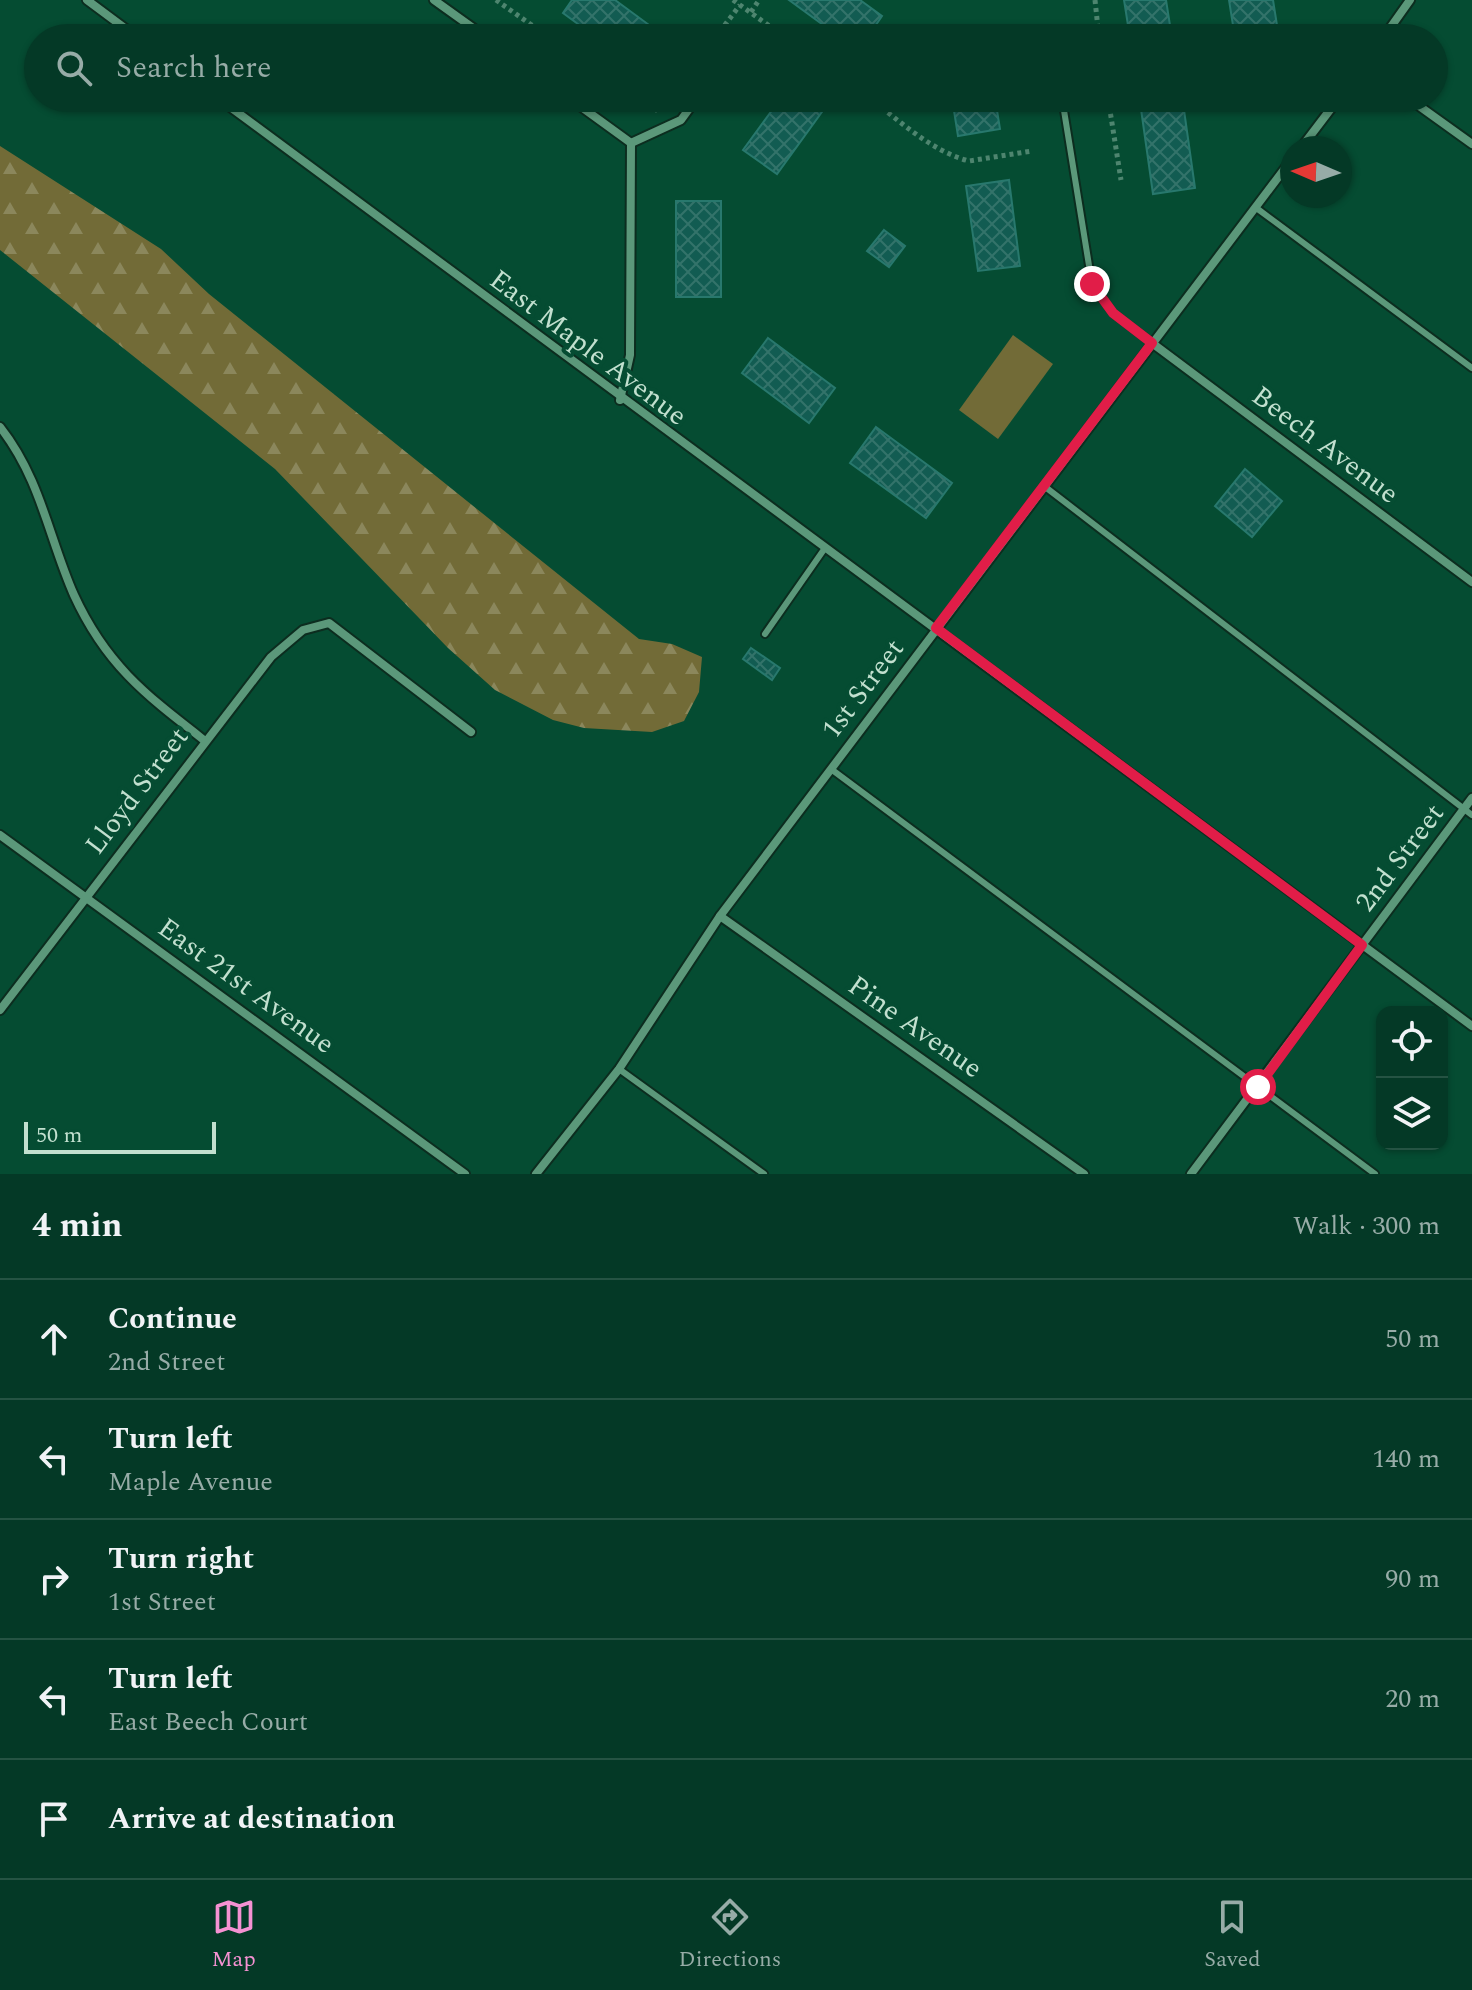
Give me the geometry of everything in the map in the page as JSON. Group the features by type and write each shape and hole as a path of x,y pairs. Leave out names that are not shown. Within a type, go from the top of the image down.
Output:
{"street":[{"path":"434,0 467,24"},
{"path":"1393,24 1410,0"},
{"path":"90,1 120,24"},
{"name":"East Maple Avenue","path":"237,112 620,400 936,628 1472,1026"},
{"path":"588,112 631,143"},
{"path":"631,143 681,120 687,112"},
{"path":"1310,136 1328,112"},
{"path":"1427,112 1472,144"},
{"path":"620,400 630,355 631,143"},
{"name":"1st Street","path":"536,1174 619,1069 720,916 1280,175"},
{"name":"Beech Avenue","path":"1152,343 1472,582"},
{"path":"0,427 45,507 74,594 101,646 135,687 204,740"},
{"name":"Lloyd Street","path":"0,1010 204,740 271,657 303,630 329,623 471,732"},
{"name":"2nd Street","path":"1191,1174 1472,798"},
{"name":"East 21st Avenue","path":"0,835 465,1174"},
{"name":"Pine Avenue","path":"720,916 1084,1174"}],"lane":[{"path":"1064,112 1092,284 1113,313 1152,343"},
{"path":"1255,207 1472,368"},
{"path":"1044,486 1472,815"},
{"path":"765,634 825,548"},
{"path":"831,769 1375,1174"},
{"path":"619,1069 764,1174"}],"path":[{"path":"496,0 530,24"},
{"path":"733,0 767,24"},
{"path":"751,12 759,0"},
{"path":"1095,0 1098,24"},
{"path":"726,24 740,5"},
{"path":"888,112 943,153 960,159 969,161 1032,151"},
{"path":"1110,112 1121,180"}],"green space":[{"path":"0,146 161,249 209,294 639,639 672,644 702,657 699,692 684,721 652,732 584,728 553,720 495,690 448,648 275,469 0,250"},
{"path":"1013,335 1053,364 998,439 959,410"}],"building":[{"path":"572,0 615,0 648,24 578,24 563,13"},
{"path":"789,0 860,0 882,16 877,24 822,24"},
{"path":"1124,0 1166,0 1170,24 1128,24"},
{"path":"1229,0 1273,0 1277,24 1233,24"},
{"path":"771,112 822,112 777,174 743,150"},
{"path":"954,112 997,112 1000,129 958,136"},
{"path":"1141,112 1184,112 1195,188 1153,194"},
{"path":"1009,180 1020,266 978,271 966,186"},
{"path":"676,201 721,201 721,297 676,297"},
{"path":"884,230 905,246 889,267 867,251"},
{"path":"768,338 835,388 809,423 742,373"},
{"path":"876,427 952,483 926,518 850,463"},
{"path":"1245,469 1282,501 1252,537 1215,506"},
{"path":"751,648 780,668 772,680 743,659"}],"route":[{"path":"1092,284 1113,313 1152,343 936,628 1362,945 1258,1087"}]}
